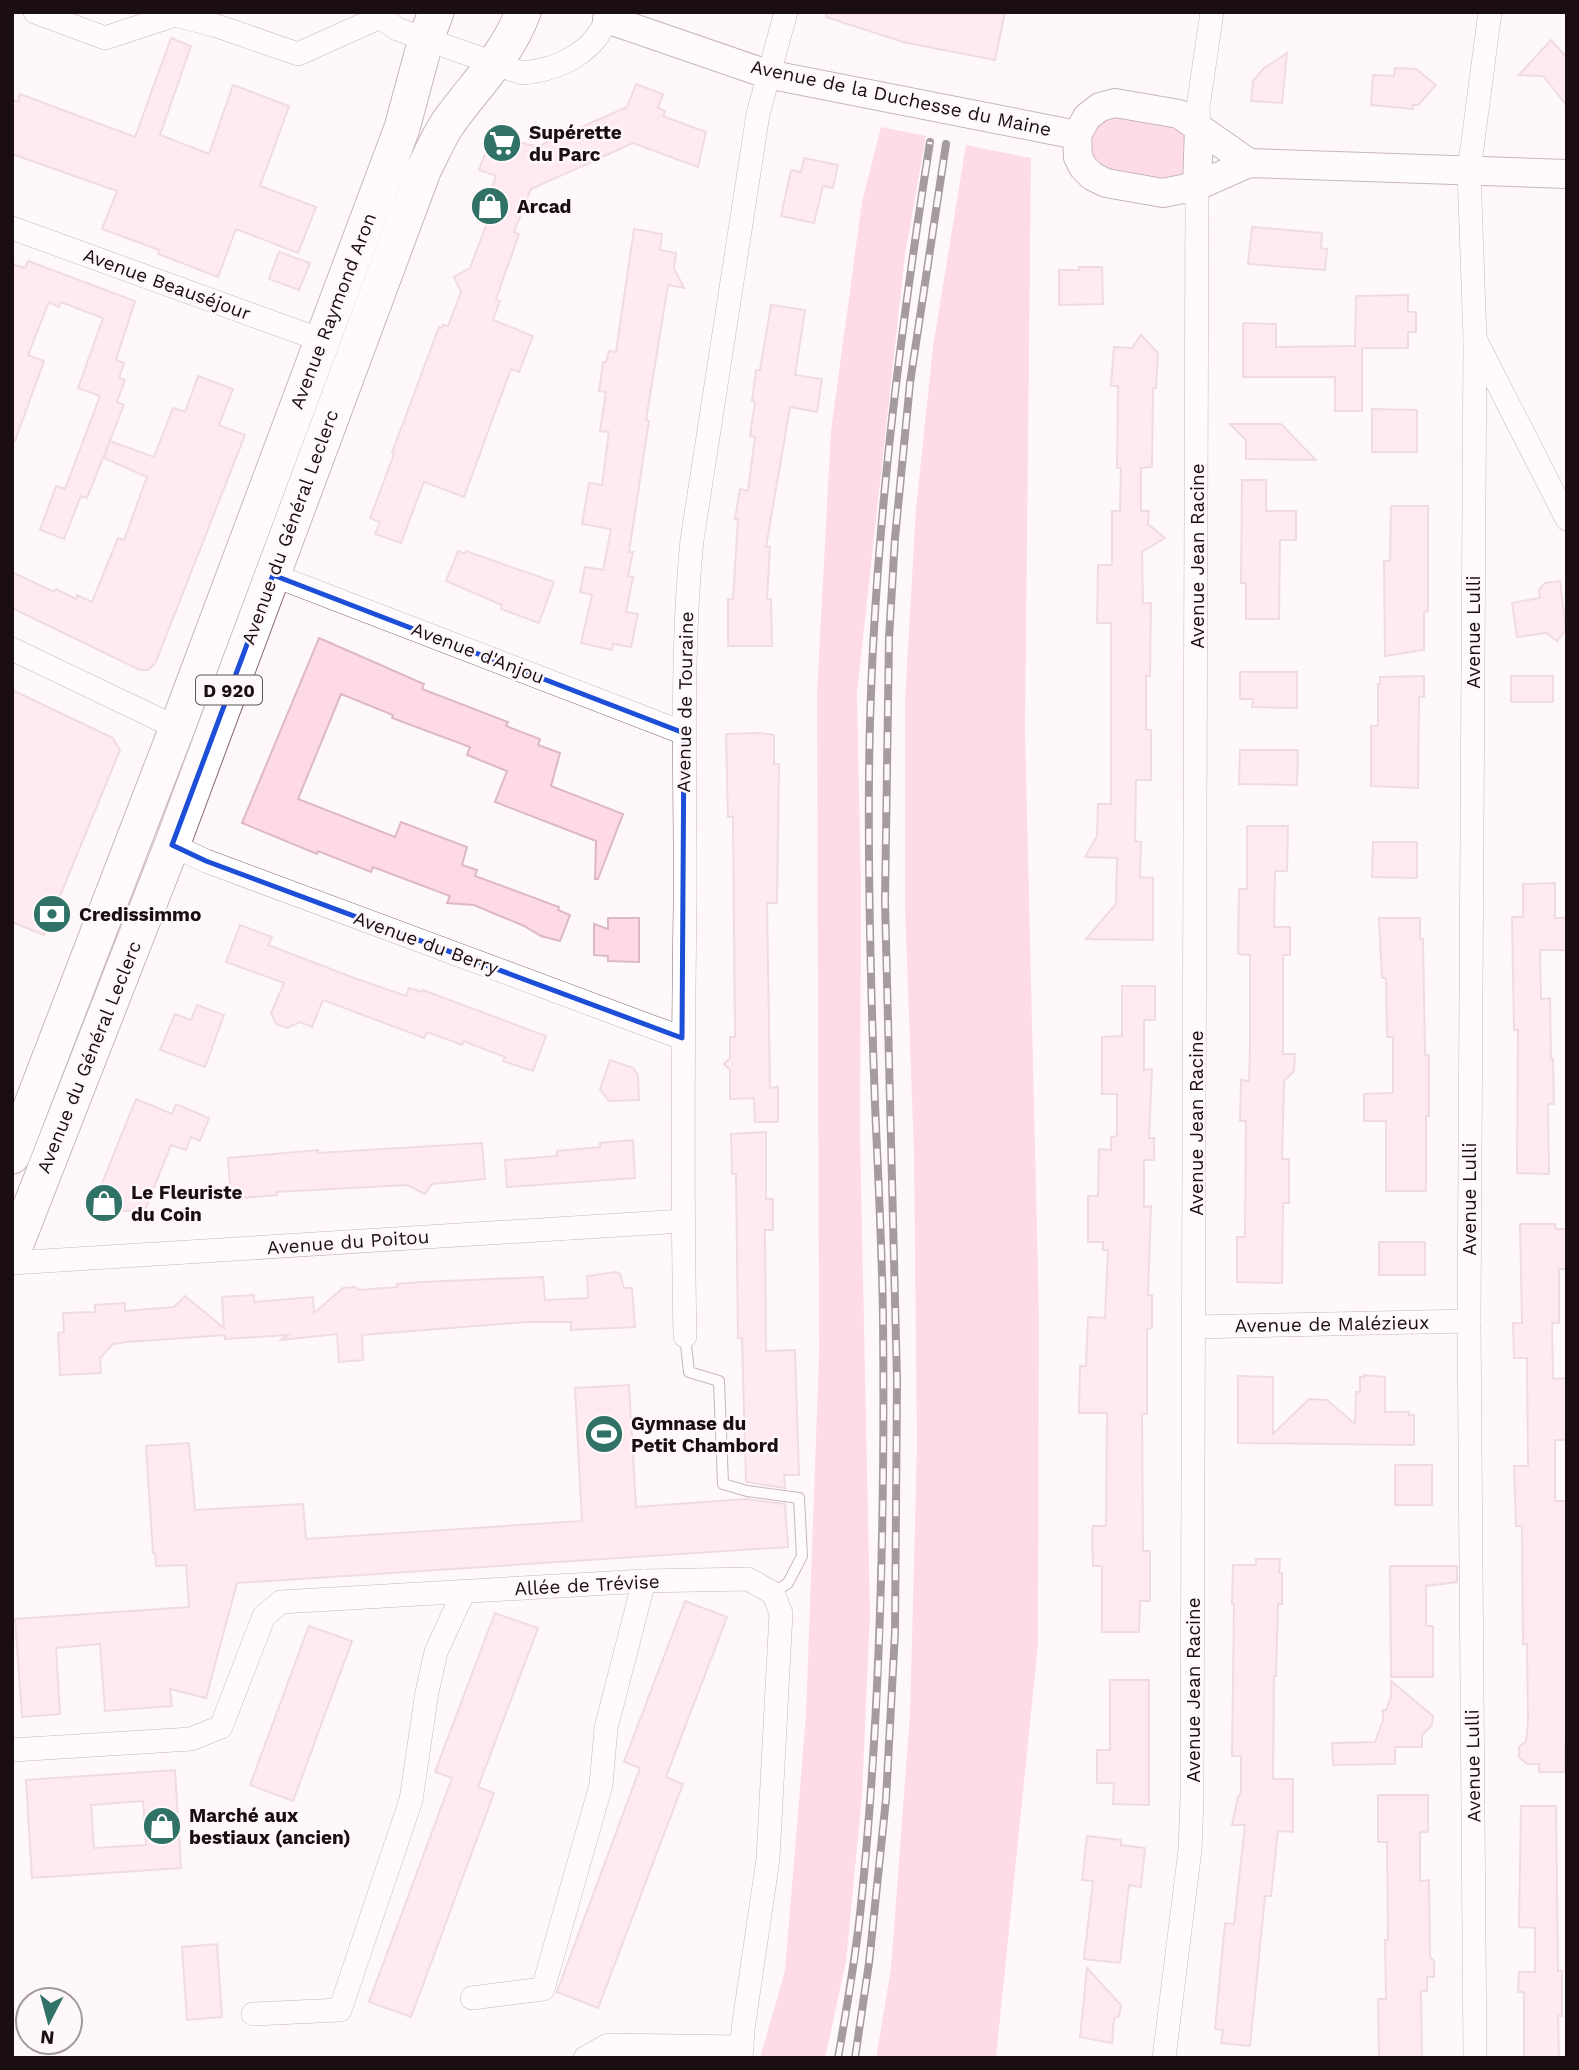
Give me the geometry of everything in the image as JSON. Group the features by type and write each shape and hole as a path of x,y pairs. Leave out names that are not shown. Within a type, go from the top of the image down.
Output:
{"main road":[{"name":"Avenue du Général Leclerc","path":"12,1254 172,845 423,171 445,126 496,63 515,34 523,12"},
{"name":"Avenue Raymond Aron","path":"221,607 402,128 431,26"},
{"name":"Avenue du Général Leclerc","path":"12,1156 28,1100 177,728 221,607"}],"street":[{"path":"35,12 105,38 175,15 216,19 298,54 376,15 397,29 431,26 496,63 522,73 542,72 567,63 591,44 608,16"},
{"name":"Avenue de Touraine","path":"685,1336 682,1038 685,607 691,540 758,114 786,12"},
{"path":"1197,187 1198,107 1212,12"},
{"name":"Avenue Lulli","path":"1475,2058 1469,1321 1475,340 1469,171 1490,12"},
{"name":"Avenue de la Duchesse du Maine","path":"608,16 767,74 1077,135"},
{"name":"Avenue de la Duchesse du Maine","path":"1249,163 1179,114 1115,103 1100,107 1087,117 1077,135 1078,157 1092,176 1106,183 1163,193 1197,187 1249,163 1567,174"},
{"name":"Avenue Jean Racine","path":"1164,2058 1190,1850 1195,1327 1197,187"},
{"name":"Avenue Beauséjour","path":"12,228 321,341"},
{"path":"1475,340 1567,519"},
{"name":"Avenue d'Anjou","path":"272,575 684,733"},
{"path":"12,649 177,728"},
{"name":"Avenue du Berry","path":"172,845 206,861 682,1038"},
{"name":"Avenue du Poitou","path":"12,1263 683,1221"},
{"name":"Avenue de Malézieux","path":"1195,1327 1469,1321"},
{"name":"Allée de Trévise","path":"12,1749 191,1739 221,1727 264,1616 281,1602 644,1581 748,1579 777,1603"},
{"path":"472,1998 543,1989 601,1785 606,1728 644,1581"},
{"path":"253,2014 340,2010 411,1800 436,1651 463,1593"},
{"path":"585,2058 608,2045 695,2045 741,2053 768,1859 777,1603"}],"lane":[{"path":"685,1336 690,1372 719,1381 723,1484 747,1491 799,1498 802,1556 777,1603"}],"highlighted area":[{"path":"273,575 293,582 684,733 682,1038 206,861 172,845"}],"shaded area":[{"path":"1110,115 1169,120 1186,135 1184,174 1173,182 1113,178 1091,157 1094,133"},
{"path":"881,127 926,136 905,255 857,693 861,889 860,1133 870,1613 862,1796 846,1962 825,2058 760,2058 785,1971 806,1715 819,1355 817,693 831,431 862,202"},
{"path":"966,145 1031,158 1025,730 1039,1315 1038,1644 996,2058 876,2058 891,1968 910,1715 917,1446 914,1154 905,907 905,700 916,508 933,347"}],"building":[{"path":"826,12 1005,12 995,60 903,42 826,17"},
{"path":"171,38 191,46 160,135 209,154 233,85 289,106 260,186 316,207 298,253 236,229 218,277 158,254 159,250 102,229 117,191 12,154 12,100 18,102 20,94 135,137"},
{"path":"1551,40 1567,58 1567,106 1543,76 1519,75"},
{"path":"1287,53 1282,103 1251,101 1253,81 1263,69"},
{"path":"1395,68 1416,69 1436,85 1418,105 1413,105 1413,109 1371,105 1373,75 1394,76"},
{"path":"636,84 663,94 658,108 665,111 663,116 706,132 698,167 633,143 531,189 514,232 519,234 496,299 500,301 493,320 533,336 519,372 511,369 464,497 424,482 401,543 375,534 380,522 370,518 394,454 392,453 439,327 448,326 461,292 454,277 470,268 487,223 479,220 496,176 479,170 493,132 539,146 627,107"},
{"path":"804,158 838,165 833,188 823,186 814,223 781,216 791,170 801,172"},
{"path":"1252,227 1322,233 1321,248 1327,249 1325,270 1248,264"},
{"path":"634,229 662,234 660,250 676,253 674,268 684,288 668,285 646,420 649,421 629,552 633,552 628,576 633,577 626,612 638,614 631,647 613,644 612,650 581,643 592,595 580,592 585,567 603,570 611,529 582,524 589,483 602,485 609,432 600,431 606,392 599,391 603,362 606,362 609,351 616,352"},
{"path":"279,252 310,263 299,290 269,279"},
{"path":"28,261 135,301 116,360 124,363 119,378 125,380 117,402 124,405 87,498 81,496 64,539 40,530 56,486 65,489 100,396 78,388 103,318 61,302 59,307 49,302 28,355 44,361 15,441 12,440 12,264 25,268"},
{"path":"1079,267 1102,267 1103,304 1059,305 1059,270 1079,270"},
{"path":"1408,295 1408,312 1416,312 1416,332 1408,332 1408,348 1362,348 1362,411 1335,411 1335,377 1243,377 1243,323 1276,324 1276,347 1355,346 1356,296"},
{"path":"771,305 805,310 795,375 822,379 817,412 790,407 766,547 770,547 767,599 771,599 772,646 728,646 728,599 733,599 738,519 735,519 740,489 748,491 755,437 750,436 755,402 752,401"},
{"path":"1141,335 1158,353 1156,388 1153,388 1152,467 1141,468 1141,511 1149,511 1148,524 1165,538 1142,552 1143,603 1151,603 1150,676 1146,676 1146,730 1151,730 1151,780 1136,780 1135,841 1141,842 1140,877 1153,878 1153,940 1086,939 1116,904 1117,858 1085,857 1097,836 1098,804 1111,804 1111,623 1097,623 1098,565 1112,565 1112,511 1120,511 1121,468 1117,468 1118,386 1111,386 1114,347 1132,348"},
{"path":"198,376 233,389 219,425 245,435 155,664 148,670 140,670 12,608 12,572 54,592 56,589 76,599 77,595 92,602 118,538 124,540 147,477 104,458 110,441 154,457 173,408 185,412"},
{"path":"1372,409 1417,410 1417,452 1372,452"},
{"path":"1230,424 1281,424 1316,460 1246,459 1246,440"},
{"path":"1242,480 1266,480 1266,511 1296,511 1296,540 1280,540 1279,619 1246,619 1246,583 1241,583"},
{"path":"1391,506 1428,506 1428,611 1424,612 1424,650 1385,656 1384,561 1390,561"},
{"path":"458,551 465,554 466,551 554,582 539,623 501,609 502,605 446,581"},
{"path":"1560,581 1566,630 1557,641 1546,633 1517,637 1512,603 1540,598 1539,590 1545,583"},
{"path":"319,638 424,684 422,689 508,722 506,726 540,739 538,745 560,753 551,786 623,814 598,879 595,879 596,841 495,802 507,771 467,755 470,747 392,718 393,715 341,694 298,799 395,837 401,822 467,847 462,865 477,870 475,876 559,907 558,910 570,915 560,941 541,936 474,905 447,903 450,896 373,867 371,872 318,851 317,854 242,823"},
{"path":"1240,672 1297,672 1297,708 1252,707 1253,699 1240,699"},
{"path":"1424,676 1424,697 1419,697 1418,788 1371,786 1371,726 1378,726 1380,677"},
{"path":"1511,676 1553,676 1553,702 1511,702"},
{"path":"12,690 113,738 120,750 44,935 12,922"},
{"path":"726,734 774,735 774,764 779,764 777,903 767,903 770,1088 778,1087 778,1122 755,1122 754,1098 730,1099 730,1070 724,1064 730,1058 730,1037 735,1037 733,817 728,817"},
{"path":"1240,750 1298,750 1297,785 1239,784"},
{"path":"1247,826 1288,826 1287,871 1275,871 1274,927 1290,927 1290,955 1283,955 1283,1054 1295,1054 1294,1071 1284,1081 1282,1159 1289,1159 1289,1203 1283,1203 1282,1283 1237,1282 1237,1237 1245,1237 1246,1121 1240,1121 1241,1080 1249,1081 1250,1046 1250,955 1238,954 1239,889 1247,889"},
{"path":"1373,842 1417,842 1417,878 1372,877"},
{"path":"1555,883 1555,918 1567,918 1567,950 1540,950 1541,999 1550,998 1553,1059 1554,1104 1548,1104 1549,1174 1517,1173 1518,1030 1514,1030 1512,917 1523,917 1523,884"},
{"path":"608,918 639,918 639,962 608,961 608,956 594,955 594,924 608,929"},
{"path":"1379,918 1420,918 1420,939 1423,939 1425,1055 1429,1055 1426,1191 1386,1191 1386,1121 1364,1121 1364,1094 1393,1093 1393,1037 1387,1037 1386,978 1382,978"},
{"path":"240,925 272,937 268,945 357,979 406,996 409,988 422,992 423,990 546,1036 533,1071 503,1061 505,1057 463,1041 462,1045 427,1032 424,1038 323,1000 312,1027 300,1022 287,1028 276,1024 271,1013 284,983 226,962"},
{"path":"1122,986 1155,986 1155,1020 1144,1020 1144,1070 1152,1069 1149,1138 1154,1138 1154,1160 1144,1160 1144,1207 1151,1206 1148,1295 1152,1295 1152,1328 1147,1329 1147,1414 1142,1414 1143,1551 1150,1551 1150,1601 1140,1601 1139,1632 1102,1632 1102,1566 1093,1566 1092,1530 1093,1526 1106,1526 1107,1413 1079,1413 1080,1366 1086,1366 1088,1317 1105,1318 1108,1250 1103,1250 1103,1242 1088,1242 1088,1196 1098,1196 1099,1149 1111,1150 1111,1137 1117,1136 1117,1094 1102,1094 1102,1037 1122,1036"},
{"path":"197,1005 224,1015 205,1067 160,1050 175,1014 191,1020"},
{"path":"610,1060 633,1068 638,1075 639,1100 609,1101 600,1089"},
{"path":"136,1099 172,1114 176,1104 209,1118 200,1141 191,1137 186,1150 171,1145 145,1210 90,1213"},
{"path":"766,1132 766,1199 773,1199 773,1230 765,1230 766,1351 795,1350 799,1475 784,1475 785,1488 746,1482 742,1338 738,1338 736,1174 732,1174 731,1134"},
{"path":"633,1140 635,1178 507,1187 505,1160 557,1156 557,1151 600,1147 600,1143"},
{"path":"482,1143 485,1179 432,1184 425,1194 407,1185 276,1192 277,1195 231,1199 228,1158 318,1150 318,1153"},
{"path":"1520,1224 1555,1224 1556,1229 1567,1229 1567,1269 1559,1269 1559,1323 1552,1323 1553,1379 1566,1378 1567,1440 1555,1440 1555,1501 1567,1501 1565,1772 1539,1772 1539,1764 1527,1764 1519,1757 1519,1747 1526,1741 1528,1722 1527,1644 1523,1644 1522,1526 1516,1526 1514,1466 1528,1466 1527,1358 1514,1358 1513,1323 1522,1323"},
{"path":"1379,1242 1425,1242 1425,1275 1379,1275"},
{"path":"616,1272 620,1274 624,1288 632,1288 635,1327 571,1330 571,1322 526,1322 362,1335 363,1360 339,1362 337,1334 281,1340 288,1335 225,1339 225,1335 127,1342 113,1344 100,1358 101,1373 60,1375 58,1333 64,1332 63,1313 95,1312 95,1305 125,1303 125,1311 174,1307 185,1296 224,1328 222,1297 254,1295 254,1302 313,1297 314,1313 343,1288 355,1287 359,1290 422,1282 543,1277 545,1300 588,1298 587,1276"},
{"path":"1238,1376 1273,1377 1273,1434 1309,1399 1327,1400 1355,1424 1356,1392 1360,1392 1360,1377 1385,1377 1385,1412 1409,1412 1409,1415 1414,1415 1414,1445 1238,1443"},
{"path":"629,1385 636,1507 746,1499 785,1504 788,1547 237,1583 206,1698 170,1689 172,1706 105,1711 100,1644 56,1648 60,1714 22,1717 15,1619 189,1607 186,1565 156,1566 146,1446 189,1443 195,1510 303,1504 306,1539 582,1521 575,1388"},
{"path":"1395,1465 1432,1465 1432,1505 1395,1505"},
{"path":"1256,1559 1280,1559 1279,1573 1282,1573 1282,1604 1278,1604 1274,1676 1273,1779 1293,1779 1293,1832 1278,1831 1271,1896 1265,1896 1250,2046 1221,2043 1223,2030 1215,2029 1225,1923 1234,1924 1245,1825 1232,1825 1241,1793 1241,1756 1232,1756 1233,1565 1256,1565"},
{"path":"1390,1566 1457,1566 1457,1582 1426,1586 1426,1626 1433,1626 1433,1677 1391,1677"},
{"path":"685,1601 727,1617 666,1777 683,1784 598,2008 557,1992 640,1768 624,1762"},
{"path":"495,1613 538,1628 478,1787 494,1793 411,2017 369,2002 452,1778 435,1772"},
{"path":"309,1626 352,1641 293,1801 250,1785"},
{"path":"1110,1680 1149,1680 1149,1805 1113,1804 1114,1783 1097,1783 1097,1750 1110,1750"},
{"path":"1391,1681 1433,1716 1432,1725 1422,1735 1422,1747 1395,1747 1395,1764 1333,1765 1332,1743 1375,1742 1383,1720 1383,1710 1386,1710 1391,1697"},
{"name":"Marché aux bestiaux (ancien)","path":"175,1770 181,1868 32,1878 26,1780","holes":["143,1801 146,1845 94,1848 91,1805"]},
{"path":"1378,1795 1428,1795 1428,1832 1420,1832 1420,1881 1429,1880 1430,1957 1434,1961 1434,1977 1427,1977 1427,1991 1421,1991 1422,2058 1379,2058 1378,1999 1386,1999 1385,1940 1388,1940 1387,1842 1378,1842"},
{"path":"1521,1806 1556,1806 1558,1971 1562,1971 1562,2016 1558,2016 1559,2058 1524,2058 1524,1992 1518,1992 1519,1972 1535,1972 1535,1928 1519,1927"},
{"path":"1087,1836 1121,1840 1121,1845 1145,1848 1141,1887 1129,1885 1120,1963 1084,1959 1093,1881 1082,1880"},
{"path":"217,1944 222,2017 187,2020 182,1947"},
{"path":"1087,1968 1121,2005 1119,2016 1114,2019 1112,2043 1080,2037"}],"railway":[{"path":"838,2058 857,1943 868,1832 882,1538 882,1290 869,899 871,696 880,537 888,458 930,142"},
{"path":"855,2058 869,1963 886,1799 895,1633 897,1380 885,901 889,638 895,538 910,383 946,144"}],"place":[{"name":"Supérette du Parc","path":"502,143"},
{"name":"Arcad","path":"490,206"},
{"name":"Credissimmo","path":"52,914"},
{"name":"Le Fleuriste du Coin","path":"104,1203"},
{"name":"Gymnase du Petit Chambord","path":"604,1434"},
{"name":"Marché aux bestiaux (ancien)","path":"162,1826"}]}
